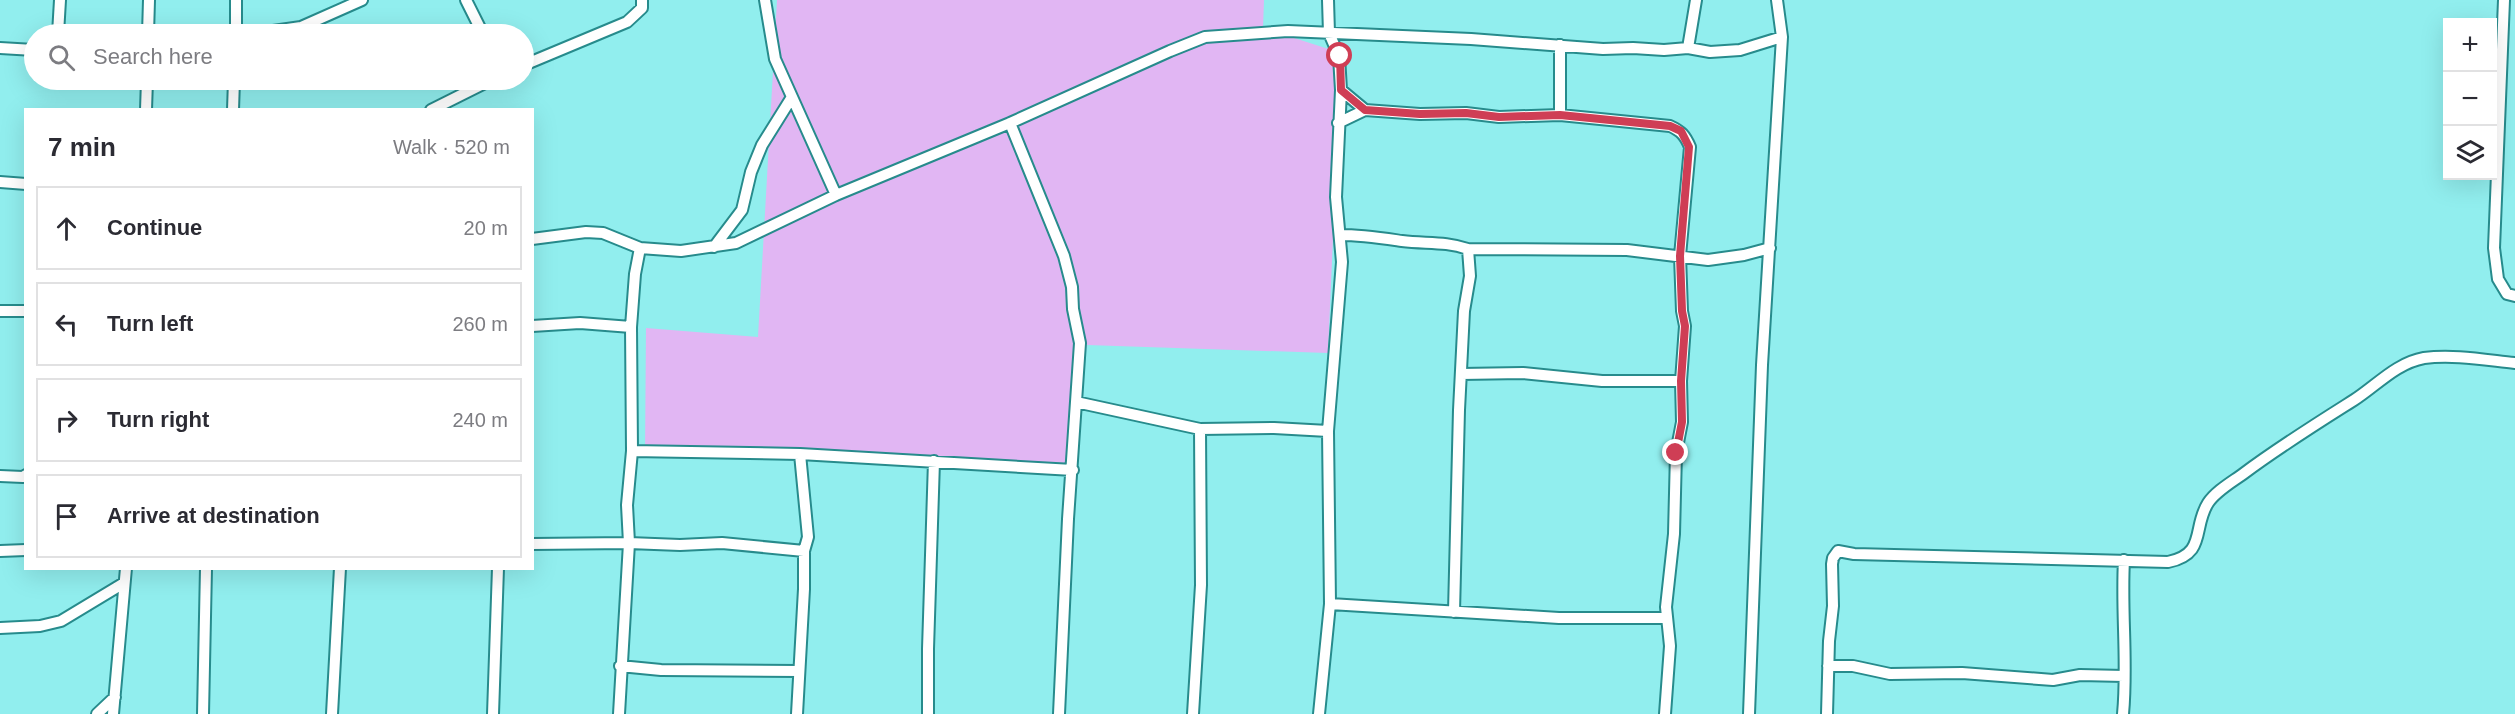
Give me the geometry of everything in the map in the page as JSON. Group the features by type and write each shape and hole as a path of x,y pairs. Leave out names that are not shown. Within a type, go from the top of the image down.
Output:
{"street":[{"path":"59,24 60,0"},
{"path":"148,24 149,0"},
{"path":"236,0 236,24"},
{"path":"308,24 362,0"},
{"path":"466,0 478,24"},
{"path":"534,61 627,22 642,8 642,0"},
{"path":"765,0 775,59 836,195"},
{"path":"1318,714 1330,604 1328,431 1342,262 1336,197 1341,90 1340,56 1329,33 1328,0"},
{"path":"1688,48 1696,0"},
{"path":"1749,714 1762,365 1782,38 1777,0"},
{"path":"2504,0 2494,248 2498,279 2507,294 2515,296"},
{"path":"534,239 586,232 603,233 640,248 681,251 736,243 836,195 1010,123 1170,51 1205,38 1288,31 1471,39 1603,49 1688,48 1710,52 1740,50 1782,38"},
{"path":"1560,45 1560,115"},
{"path":"0,48 24,49"},
{"path":"146,108 147,90"},
{"path":"233,108 234,90"},
{"path":"435,108 471,90"},
{"path":"1341,90 1365,110"},
{"path":"714,247 742,210 751,172 762,146 792,98"},
{"path":"1338,123 1365,110 1420,114 1466,113 1499,117 1560,115 1670,126 1681,131 1689,147 1680,256 1682,311 1685,326 1681,381 1682,422 1676,453 1674,534 1666,618 1670,646 1665,714"},
{"path":"1010,123 1064,256 1072,287 1073,309 1080,343 1068,519 1059,714"},
{"path":"0,182 24,184"},
{"path":"1340,235 1450,243 1468,249 1619,249 1695,259 1728,258 1770,248"},
{"path":"619,714 620,666 629,543 627,505 632,452 631,327 635,274 640,248"},
{"path":"1454,612 1456,472 1464,311 1470,276 1468,249"},
{"path":"0,311 24,311"},
{"path":"534,326 580,323 631,327"},
{"path":"1827,714 1833,606 1832,564 1838,551 1854,555 2168,562 2182,559 2195,547 2208,503 2220,490 2265,457 2356,399 2400,367 2422,359 2444,357 2515,363"},
{"path":"1461,374 1523,373 1602,381 1681,381"},
{"path":"1076,402 1200,429 1274,428 1328,431"},
{"path":"1193,714 1201,585 1200,429"},
{"path":"632,452 800,454 1073,470"},
{"path":"797,714 804,551 808,537 800,454"},
{"path":"928,714 927,649 934,461"},
{"path":"0,476 24,476"},
{"path":"534,544 722,543 804,551"},
{"path":"0,551 24,550"},
{"path":"2123,714 2124,560"},
{"path":"112,714 116,696 126,570"},
{"path":"203,714 206,570"},
{"path":"332,714 339,570"},
{"path":"493,714 498,570"},
{"path":"0,628 40,626 60,621 124,584"},
{"path":"1330,604 1559,618 1666,618"},
{"path":"620,666 661,670 799,671"},
{"path":"1828,666 1853,666 1890,674 1962,673 2053,680 2080,675 2124,676"},
{"path":"97,714 116,696"}],"shaded area":[{"path":"777,0 1264,0 1263,28 1341,53 1328,353 1087,345 1069,463 645,454 646,328 758,337"}],"route":[{"path":"1340,56 1341,90 1365,110 1420,114 1466,113 1499,117 1560,115 1670,126 1681,131 1689,147 1680,256 1682,311 1685,326 1681,381 1682,422 1676,453"}]}
